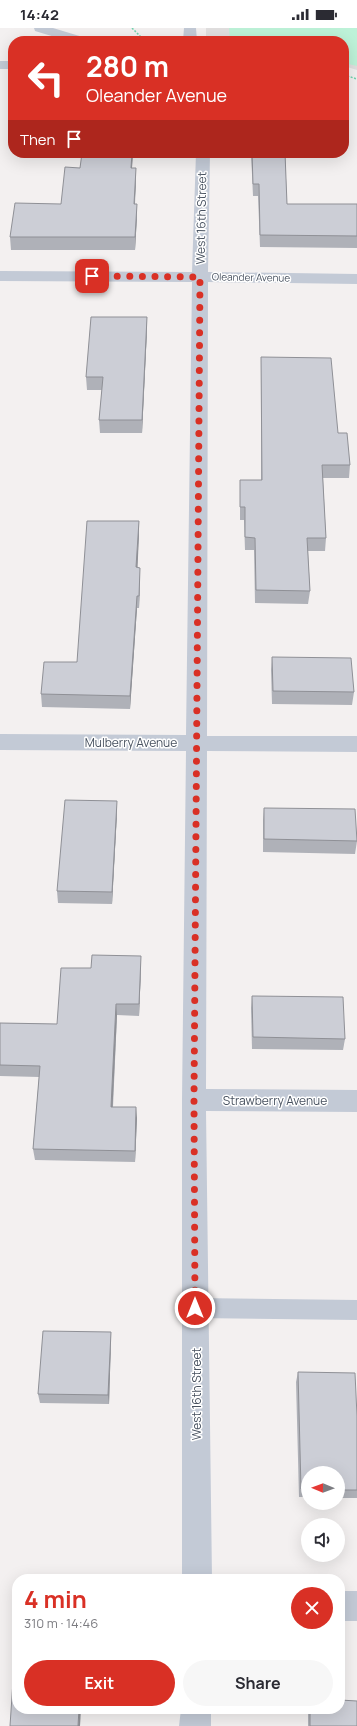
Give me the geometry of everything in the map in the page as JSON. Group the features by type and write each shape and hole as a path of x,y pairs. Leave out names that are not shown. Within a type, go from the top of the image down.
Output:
{"street":[{"path":"40,28 65,36"},
{"name":"West 16th Street","path":"197,1574 194,1100 200,277 203,158"},
{"name":"Oleander Avenue","path":"0,276 357,279"},
{"name":"Mulberry Avenue","path":"0,742 357,744"},
{"name":"Strawberry Avenue","path":"194,1100 357,1101"},
{"path":"345,1606 357,1606"},
{"path":"195,1726 196,1714"}],"lane":[{"path":"195,1308 314,1308 357,1310"}],"path":[{"path":"132,28 140,36"}],"shaded area":[{"path":"206,28 357,28 357,70 349,68 349,36 206,36"}],"green space":[{"path":"229,28 357,28 357,66 349,64 349,36 230,36"}],"building":[{"path":"81,158 132,158 131,168 136,168 134,204 137,204 135,237 10,237 15,203 61,204 65,167 80,168"},
{"path":"252,158 285,158 287,204 357,204 357,236 260,235 259,184 253,184"},
{"path":"91,317 147,317 142,420 99,420 103,377 86,377"},
{"path":"261,357 331,358 338,433 347,433 350,465 322,465 326,538 307,538 310,591 256,590 255,538 245,537 245,507 240,507 240,480 262,480"},
{"path":"87,521 139,521 136,567 140,568 139,596 137,596 130,696 41,694 44,662 77,662"},
{"path":"272,657 351,658 354,692 273,691"},
{"path":"65,800 117,801 112,892 57,891"},
{"path":"264,808 355,809 357,841 264,839"},
{"path":"92,955 141,956 139,1004 116,1004 111,1107 136,1107 135,1151 33,1149 40,1066 0,1065 0,1023 57,1024 61,968 91,968"},
{"path":"252,996 343,997 345,1039 253,1037"},
{"path":"43,1331 111,1332 108,1395 38,1394"},
{"path":"298,1372 355,1373 357,1416 357,1490 345,1490 345,1466 301,1466 301,1489"},
{"path":"12,1696 12,1714 79,1714 78,1726 10,1726"},
{"path":"345,1700 357,1701 357,1726 310,1726 310,1714 345,1714"}],"route":[{"path":"92,276 200,277 194,1100 195,1308"}]}
